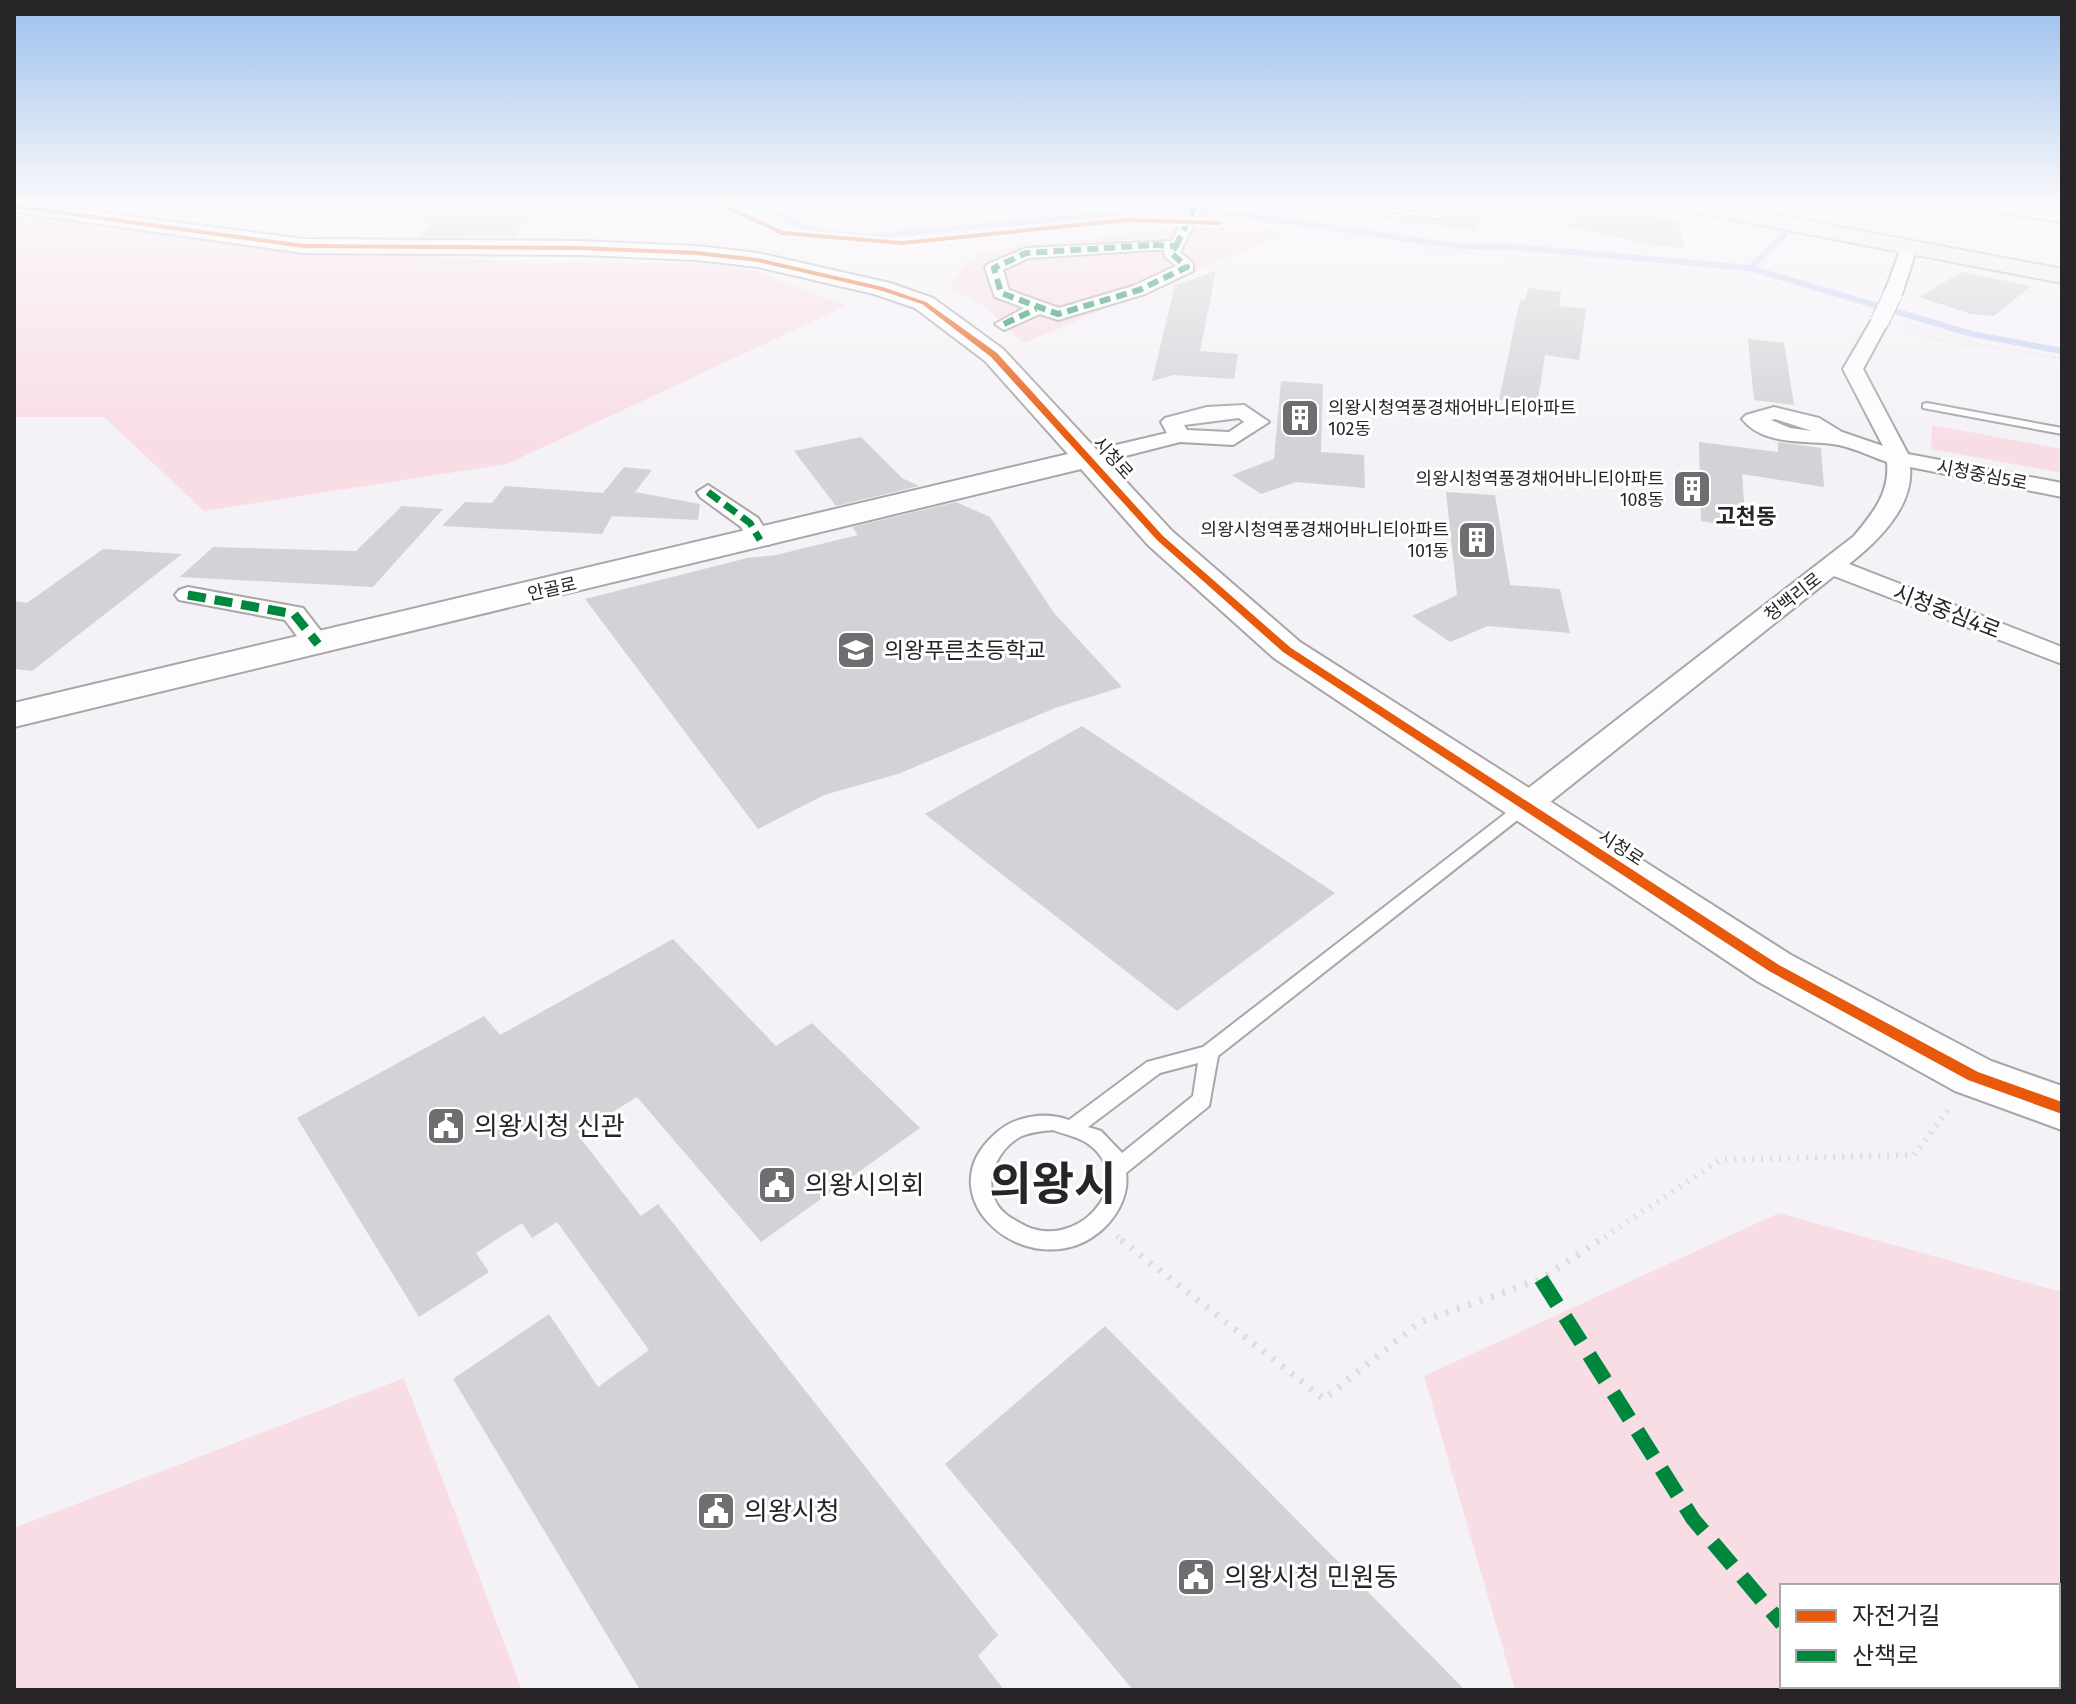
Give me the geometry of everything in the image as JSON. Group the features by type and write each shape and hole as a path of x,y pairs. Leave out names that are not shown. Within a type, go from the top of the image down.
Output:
{"street":[{"name":"시청로","path":"847,281 924,303 994,355 1160,538 1287,650 1774,968 1973,1076 2062,1108"},
{"path":"998,281 1001,293 1036,309 1058,314 1139,290 1159,281"},
{"path":"1898,281 1893,294 1873,319 1853,369 1901,459"},
{"path":"1004,324 1036,309"},
{"path":"1090,458 1180,436"},
{"name":"시청중심5로","path":"1834,437 1901,459 2062,490"},
{"name":"안골로","path":"14,715 760,540 1090,458"},
{"name":"청백리로","path":"1524,807 1832,566 1887,516 1902,482 1901,459"},
{"path":"708,492 750,523 760,540"},
{"name":"시청중심4로","path":"1832,566 2062,656"},
{"path":"188,595 294,614 318,644"}],"lane":[{"path":"1927,406 2062,431"},
{"path":"1075,1126 1154,1067 1209,1053 1524,807"},
{"path":"1118,1168 1202,1100 1209,1053"},
{"path":"1053,1122 1075,1126 1094,1136 1109,1150 1118,1168 1119,1188 1113,1207 1100,1223 1081,1235 1058,1241 1035,1240 1012,1231 996,1218 984,1200 981,1181 985,1162 996,1145 1012,1132 1032,1124 1053,1122"}],"path":[{"path":"1749,281 1766,283 1965,346 1981,345"},
{"path":"1903,322 1981,345 2062,358"},
{"path":"1100,1223 1324,1399 1420,1322 1541,1279 1720,1160 1914,1155 1973,1076"}],"shaded area":[{"path":"14,281 779,281 846,306 507,464 204,511 104,417 14,417"},
{"path":"954,281 1173,281 1024,343 984,306 949,288"},
{"path":"1932,425 2062,449 2062,473 1931,449"},
{"path":"1779,1213 2062,1292 2062,1690 1515,1690 1424,1376"},
{"path":"404,1378 522,1690 14,1690 14,1528"}],"building":[{"path":"1188,281 1214,281 1200,351 1238,354 1234,379 1174,375 1152,381 1175,285"},
{"path":"1947,281 2004,281 2031,286 1994,316 1971,314 1919,297"},
{"path":"1528,288 1561,292 1559,306 1586,309 1579,360 1545,355 1537,406 1499,400 1520,300 1525,301"},
{"path":"1748,339 1784,343 1794,405 1754,400"},
{"name":"의왕시청역풍경채어바니티아파트 102동","path":"1281,381 1323,384 1321,452 1364,455 1365,488 1296,482 1261,494 1232,475 1274,459"},
{"path":"861,437 902,478 919,486 836,506 794,451"},
{"path":"1699,442 1778,452 1778,442 1821,448 1824,487 1742,474 1746,528 1701,521"},
{"path":"624,467 652,470 635,492 700,504 698,520 612,516 602,534 442,526 465,502 492,503 505,486 603,493"},
{"name":"의왕시청역풍경채어바니티아파트 101동","path":"1446,492 1495,495 1510,585 1560,589 1570,633 1488,626 1450,642 1412,616 1457,595"},
{"name":"의왕푸른초등학교","path":"956,502 990,517 1054,613 1122,687 1055,708 898,774 824,795 758,829 585,599 747,558 776,555 858,535 852,527"},
{"path":"402,506 443,509 373,587 180,577 213,547 356,551"},
{"path":"103,549 182,554 32,671 14,669 14,601 27,603"},
{"path":"1082,726 1335,893 1177,1011 925,814"},
{"path":"673,939 776,1046 812,1023 920,1128 761,1242 637,1097 577,1134 641,1216 658,1204 998,1635 978,1656 1004,1690 640,1690 453,1379 549,1314 598,1387 649,1350 557,1222 532,1238 522,1223 476,1253 489,1272 419,1317 297,1118 484,1016 500,1035"},
{"name":"의왕시청 민원동","path":"1105,1326 1465,1690 1133,1690 945,1464"}],"waterway":[{"path":"1792,281 1972,334 2062,351"}],"marked path":[{"path":"998,281 1001,293 1058,314 1139,290 1159,281"},
{"path":"1004,324 1036,309"},
{"path":"708,492 750,523 760,540"},
{"path":"188,595 294,614 318,644"},
{"path":"1541,1279 1693,1519 1780,1622"}],"cycle path":[{"path":"848,281 924,303 994,355 1160,538 1287,650 1774,968 1973,1076 2062,1108"}],"place":[{"name":"의왕시청역풍경채어바니티아파트 102동","path":"1300,418"},
{"name":"의왕시청역풍경채어바니티아파트 108동","path":"1692,489"},
{"name":"의왕시청역풍경채어바니티아파트 101동","path":"1477,540"},
{"name":"의왕푸른초등학교","path":"856,650"},
{"name":"의왕시청 신관","path":"446,1126"},
{"name":"의왕시의회","path":"777,1185"},
{"name":"의왕시청","path":"716,1511"},
{"name":"의왕시청 민원동","path":"1196,1577"}],"district":[{"name":"고천동","path":"1746,516"},
{"name":"의왕시","path":"1053,1184"}]}
